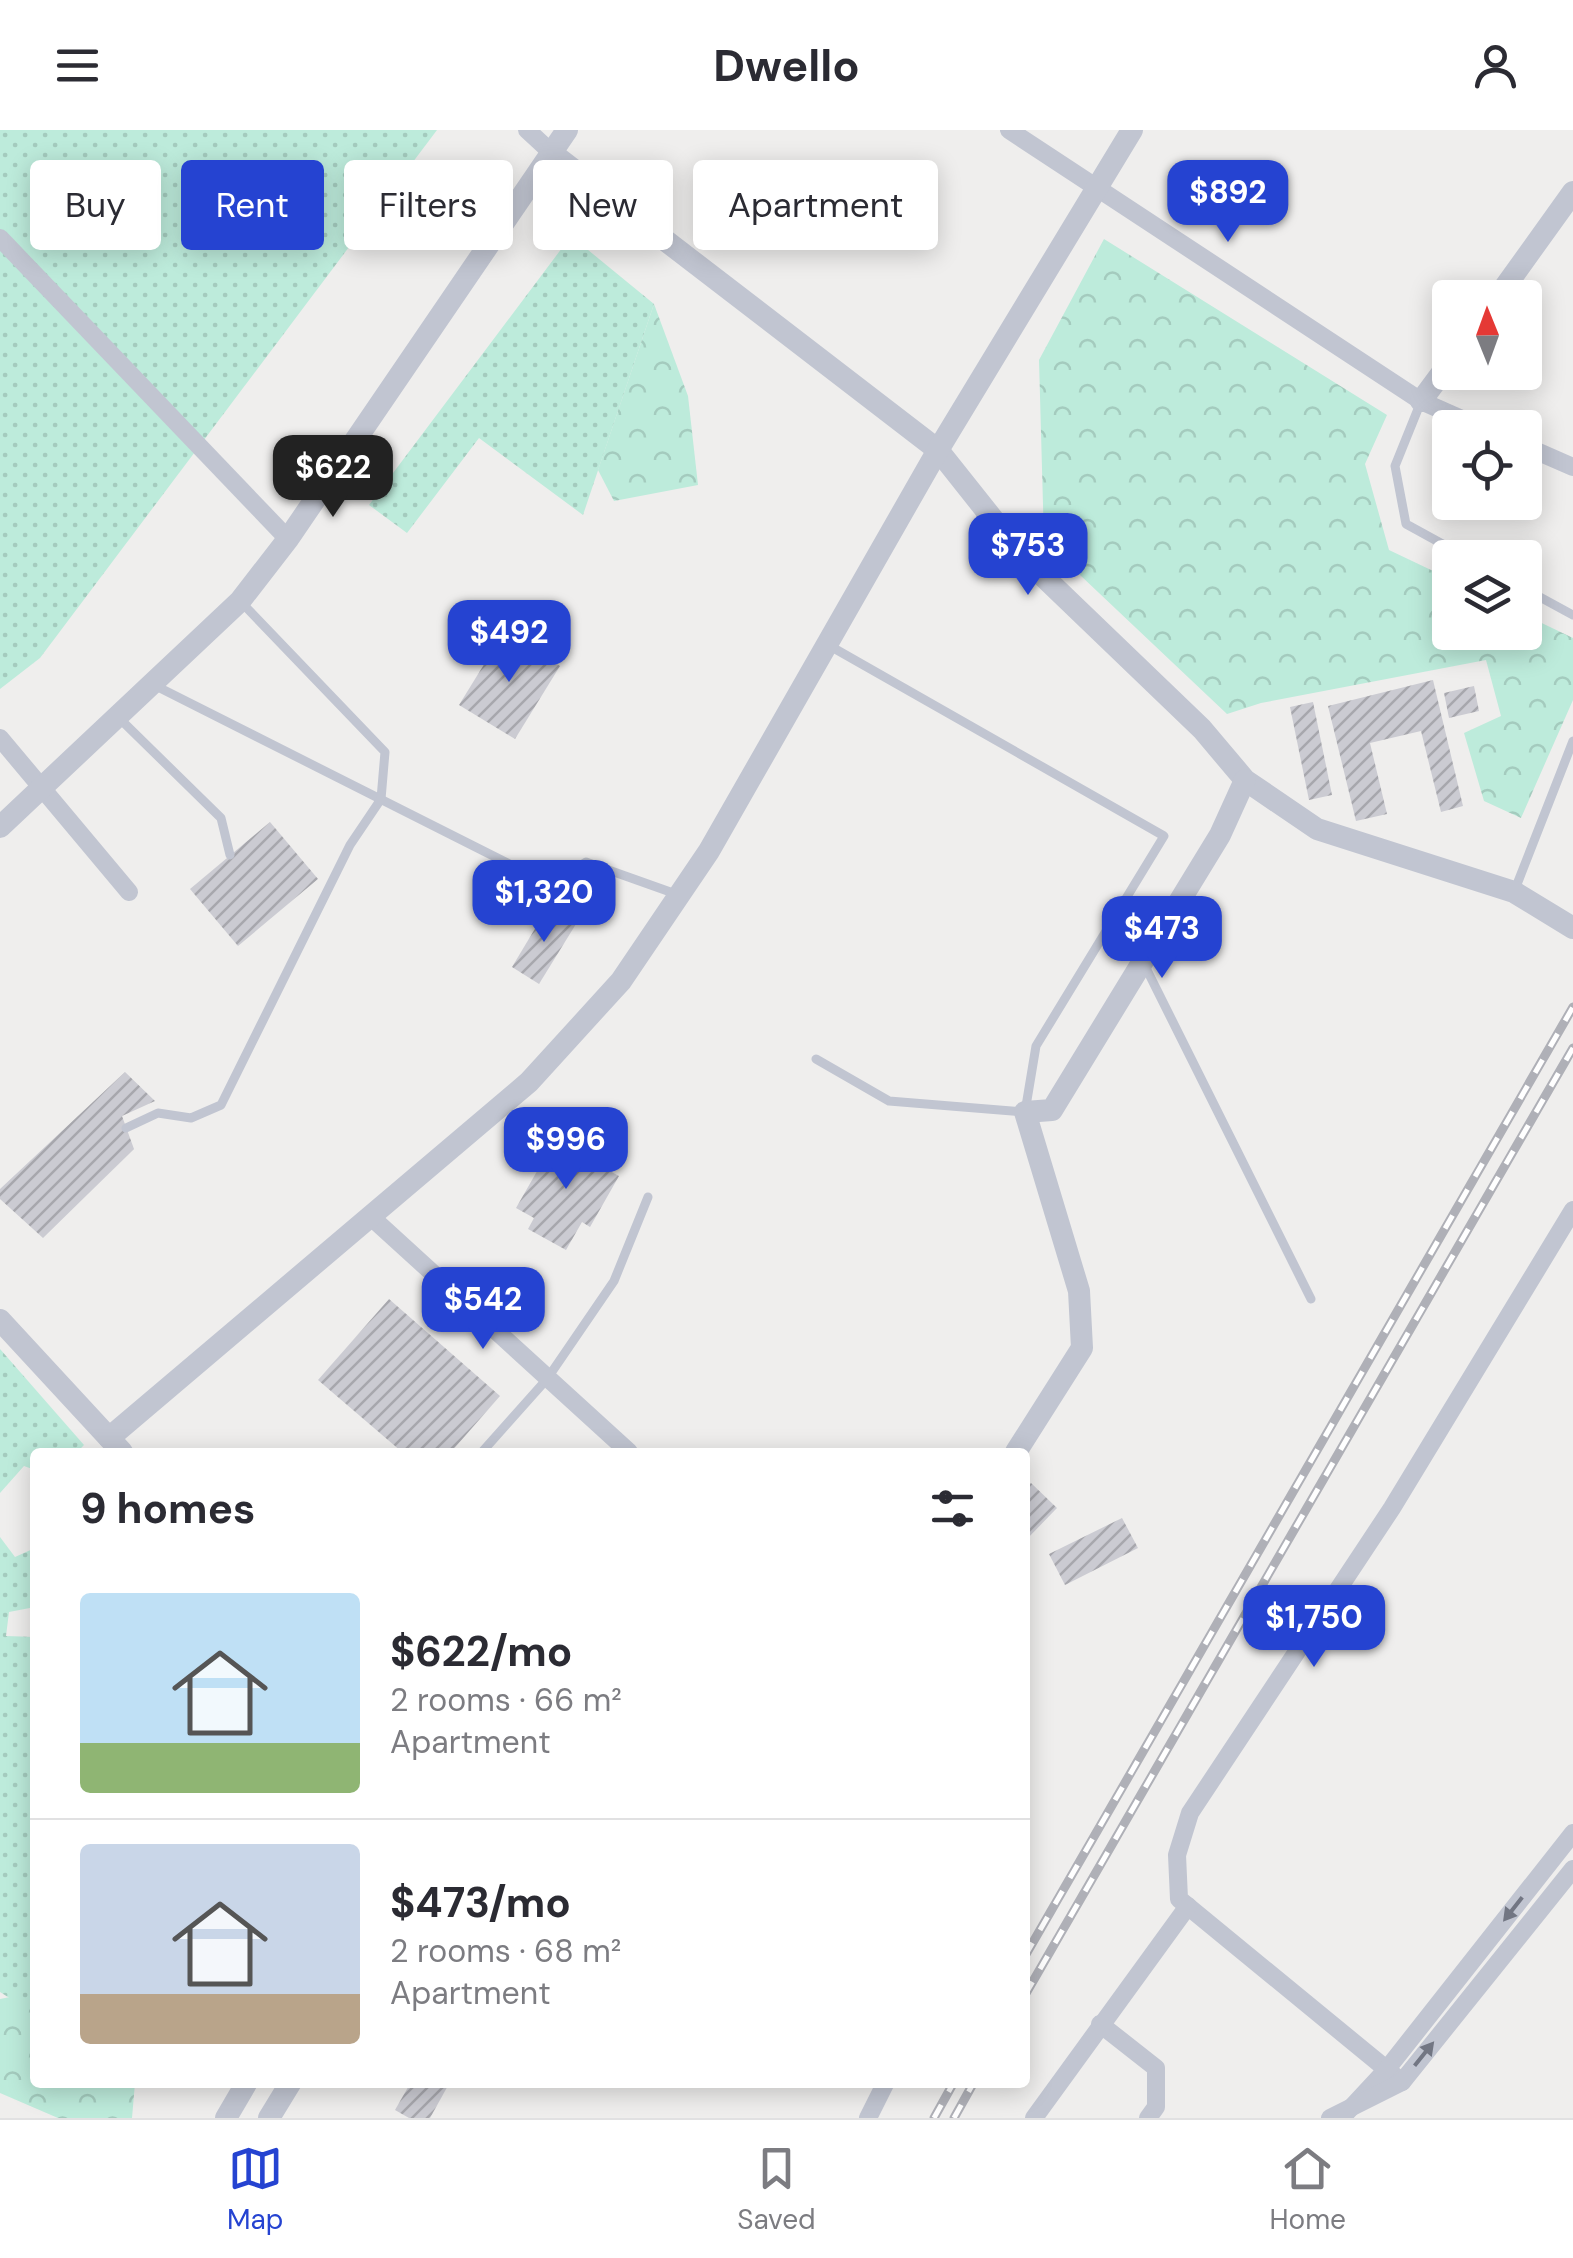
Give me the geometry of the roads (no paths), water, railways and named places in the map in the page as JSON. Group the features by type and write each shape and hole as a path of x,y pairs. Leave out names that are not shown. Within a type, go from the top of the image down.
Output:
{"street":[{"path":"527,130 938,450 1023,556 1202,728 1244,780 1317,829 1514,892 1573,928"},
{"path":"0,827 240,601 288,538 567,130"},
{"path":"1009,130 1421,402 1440,410"},
{"path":"0,1320 115,1445 370,1216 530,1082 621,981 679,895 938,450 1132,130"},
{"path":"1510,280 1573,192"},
{"path":"0,238 288,538"},
{"path":"1421,402 1432,387"},
{"path":"1542,453 1573,467"},
{"path":"0,738 130,892"},
{"path":"1019,1448 1082,1348 1079,1291 1025,1112 1052,1110 1220,836 1244,780"},
{"path":"1394,2076 1180,1899 1177,1855 1190,1813 1392,1508 1573,1210"},
{"path":"370,1216 625,1448"},
{"path":"1394,2076 1573,1832"},
{"path":"1339,2114 1394,2076 1573,1869"},
{"path":"1034,2118 1188,1906"},
{"path":"1100,2024 1156,2068 1156,2107 1148,2118"},
{"path":"226,2118 244,2088"},
{"path":"269,2118 287,2088"},
{"path":"868,2118 883,2088"}],"lane":[{"path":"1421,402 1394,466 1406,524 1435,540"},
{"path":"1542,599 1573,616"},
{"path":"126,1128 158,1113 191,1118 221,1105 350,845 381,800 385,752 240,601"},
{"path":"816,1059 890,1100 1025,1112 1036,1046 1164,836 827,644"},
{"path":"154,685 551,885 586,862 679,895"},
{"path":"119,718 221,818 230,855"},
{"path":"1514,892 1573,741"},
{"path":"1143,961 1311,1298"},
{"path":"486,1448 547,1379 614,1282 648,1197"}],"railway":[{"path":"1030,1947 1573,1007"},
{"path":"1030,1986 1573,1048"},
{"path":"934,2118 951,2088"},
{"path":"954,2118 971,2088"}]}
